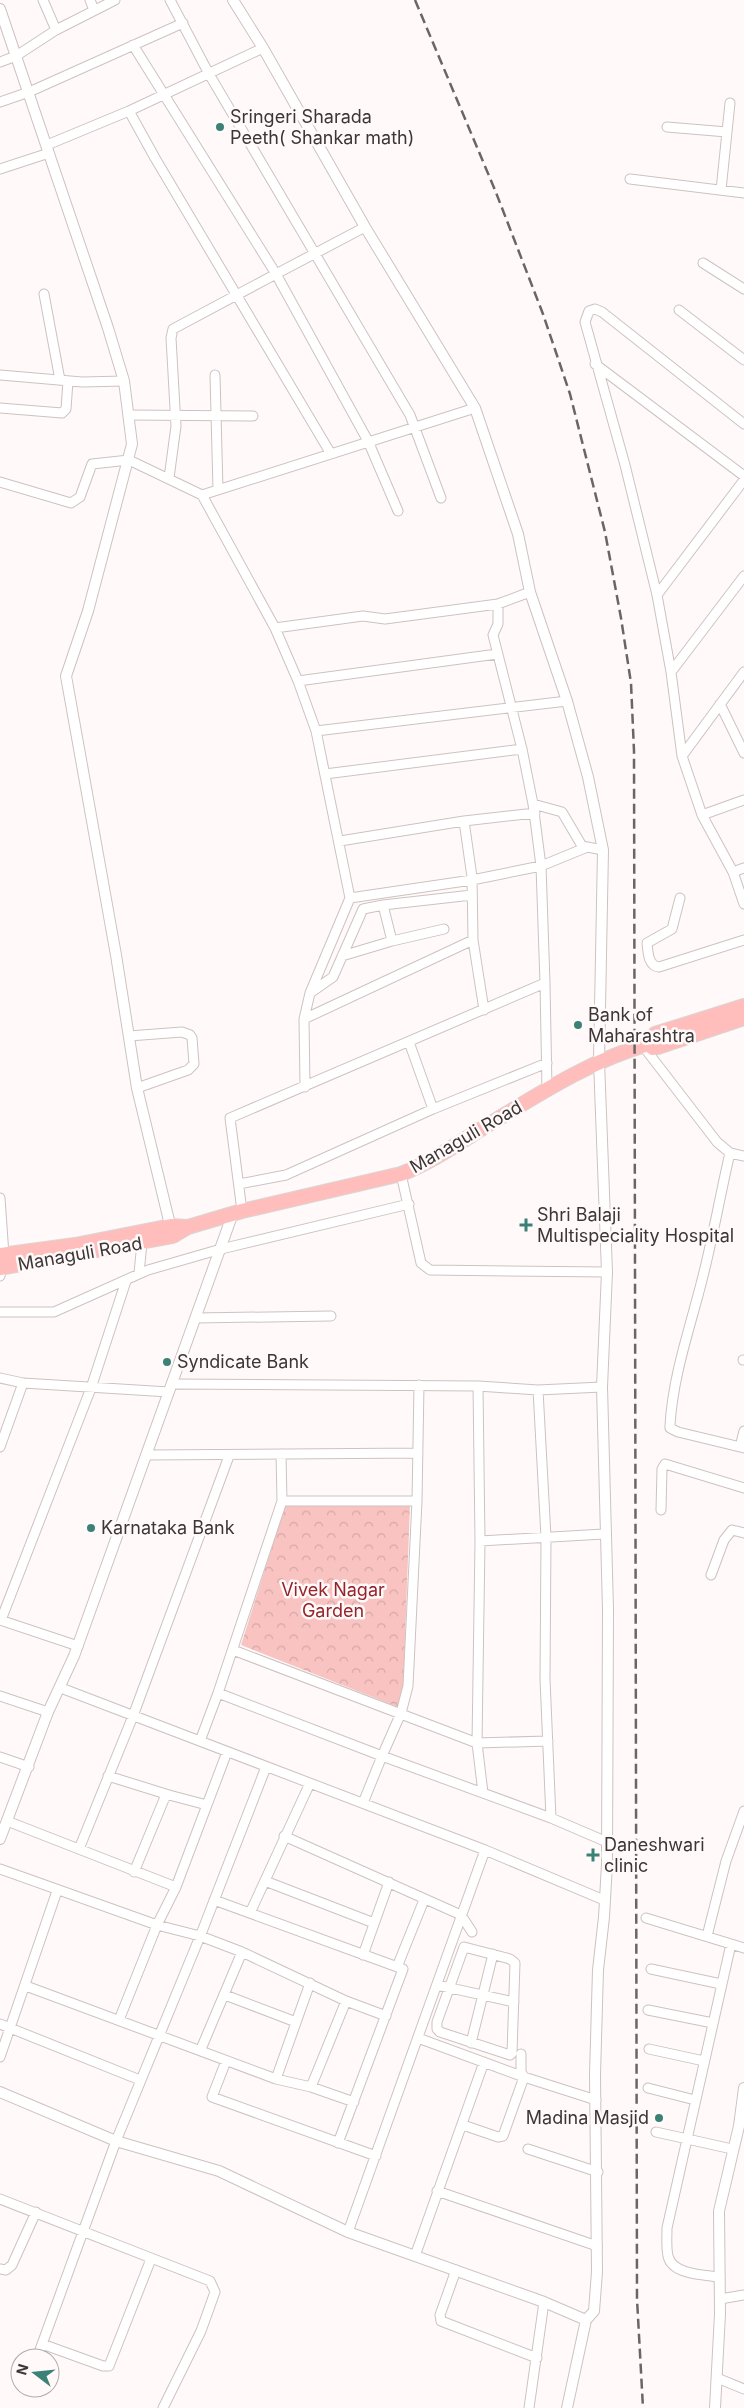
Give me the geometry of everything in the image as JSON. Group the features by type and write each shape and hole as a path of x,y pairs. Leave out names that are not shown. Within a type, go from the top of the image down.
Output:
{"main road":[{"name":"Managuli Road","path":"1,1264 75,1245 172,1231 238,1212 401,1174 424,1165 547,1089 599,1060 646,1045 655,1034 744,1006"},
{"name":"Managuli Road","path":"646,1045 653,1048 658,1047 744,1018"},
{"name":"Managuli Road","path":"1,1264 142,1243 172,1231"}],"street":[{"path":"43,0 56,30"},
{"path":"90,0 94,10"},
{"path":"0,62 16,56 56,30 115,0"},
{"path":"170,0 209,74 316,254 415,427 441,498"},
{"path":"232,0 263,48 365,227 475,408 518,534 530,592 567,701 588,777 603,850 599,1060 607,1272 602,1387 604,1534 608,1609 607,1842 598,1970 596,2100 598,2172 594,2311 586,2320 567,2408"},
{"path":"0,9 2,21 29,92 124,381 129,415 132,444 129,460 120,483 88,612 66,676 116,955 137,1088 172,1231"},
{"path":"0,102 29,92 183,23"},
{"path":"133,45 276,274 368,441 398,511"},
{"path":"0,169 48,149 263,48"},
{"path":"721,190 730,103"},
{"path":"129,110 155,158 331,454"},
{"path":"667,127 727,132"},
{"path":"630,179 744,193"},
{"path":"169,478 176,416 171,338 173,329 365,227"},
{"path":"704,263 744,289"},
{"path":"0,408 62,413 66,409 64,380 44,294"},
{"path":"744,424 632,335 595,309 589,311 585,322 595,364 625,465 657,595 671,672 682,756 702,815 733,872 744,904"},
{"path":"679,310 744,360"},
{"path":"595,364 744,476"},
{"path":"215,375 218,490"},
{"path":"0,376 124,381"},
{"path":"202,495 475,408"},
{"path":"129,415 253,416"},
{"path":"0,482 71,503 80,497 92,464 129,460 202,495 275,628 298,681 316,731 340,841 350,898 310,993 304,1020 305,1087"},
{"path":"657,595 744,480"},
{"path":"671,672 744,576"},
{"path":"275,628 363,616 385,619 498,604 530,592"},
{"path":"498,604 498,624 493,635 522,749 534,808 541,866 547,1089"},
{"path":"298,681 497,654"},
{"path":"682,756 744,672"},
{"path":"316,731 567,701"},
{"path":"720,704 744,753"},
{"path":"325,774 522,749"},
{"path":"702,815 744,800"},
{"path":"340,841 534,808 562,812 585,848"},
{"path":"464,821 472,880 473,940 484,1010"},
{"path":"350,898 472,880 541,866 585,848 603,850"},
{"path":"733,872 744,868"},
{"path":"310,993 330,980 362,911 382,905 472,895"},
{"path":"680,898 672,929 647,943 651,964 654,967 744,940"},
{"path":"382,905 392,941"},
{"path":"342,956 392,941 444,929"},
{"path":"304,1020 473,940"},
{"path":"176,1887 79,1849 3,1830 48,1712 61,1688 78,1646 221,1249 238,1212 239,1184 230,1118 545,983"},
{"path":"128,1036 182,1032 190,1035 192,1038 195,1059 188,1070 137,1088"},
{"path":"409,1042 433,1109"},
{"path":"646,1045 717,1142 730,1153 744,1156"},
{"path":"239,1184 286,1175 433,1109 546,1063"},
{"path":"730,1153 702,1280 688,1326 672,1396 670,1428 678,1432 742,1448 744,1431"},
{"path":"401,1174 421,1263 430,1270 607,1272"},
{"path":"0,1198 1,1264"},
{"path":"0,1312 54,1312 126,1281 139,1273 221,1249 409,1204"},
{"path":"139,1273 142,1243"},
{"path":"78,1646 1,1620 91,1388 126,1281"},
{"path":"196,1318 331,1316"},
{"path":"0,1378 23,1383 91,1388 419,1385 538,1390 602,1387"},
{"path":"0,1447 4,1429 23,1383"},
{"path":"363,1803 401,1713 408,1686 417,1501 419,1385"},
{"path":"478,1386 480,1541 477,1743 483,1793"},
{"path":"538,1390 546,1537 545,1679 551,1818"},
{"path":"146,1456 418,1453"},
{"path":"200,1741 233,1650 282,1501 281,1454"},
{"path":"79,1849 134,1716 229,1456"},
{"path":"661,1510 662,1469 665,1464 744,1488"},
{"path":"282,1501 417,1501"},
{"path":"711,1575 724,1540 732,1530 744,1533"},
{"path":"480,1541 604,1534"},
{"path":"233,1650 477,1743 548,1741"},
{"path":"61,1688 485,1850 604,1900"},
{"path":"218,1693 551,1818 607,1842"},
{"path":"0,1696 48,1712"},
{"path":"119,2020 156,1925 176,1887 227,1752"},
{"path":"0,1757 28,1767"},
{"path":"41,2348 116,2141 200,1936 266,1767"},
{"path":"108,1776 207,1805"},
{"path":"250,1913 266,1881 284,1836 310,1784"},
{"path":"134,1872 163,1800 169,1795"},
{"path":"707,1936 726,1861 744,1811"},
{"path":"284,1836 461,1915 472,1932"},
{"path":"348,2232 485,1850"},
{"path":"0,1869 156,1925 200,1936 242,1952 346,2001 386,2016"},
{"path":"266,1881 374,1923"},
{"path":"363,1955 389,1882"},
{"path":"0,2057 26,1986 57,1890"},
{"path":"214,1900 403,1969 338,2142"},
{"path":"397,1967 424,1900"},
{"path":"646,1918 744,1948"},
{"path":"720,2277 684,2271 670,2262 666,2228 731,1944"},
{"path":"464,1947 493,1954 510,1959 515,1963 512,2053 506,2055 440,2032 437,2029 437,2022 464,1947"},
{"path":"201,2050 242,1952"},
{"path":"471,2043 493,1954"},
{"path":"651,1969 721,1984"},
{"path":"276,2079 310,1983"},
{"path":"437,1985 514,2002"},
{"path":"26,1986 276,2079 311,2087 354,2102"},
{"path":"224,1995 296,2022"},
{"path":"311,2087 346,2001"},
{"path":"648,2010 713,2023"},
{"path":"0,2024 10,2030 140,2080"},
{"path":"418,2038 524,2077 596,2100"},
{"path":"649,2049 704,2061"},
{"path":"463,2125 498,2137 503,2136 524,2077 521,2072 521,2054"},
{"path":"226,2061 212,2097 376,2156"},
{"path":"415,2256 484,2062"},
{"path":"648,2088 695,2100"},
{"path":"716,2408 720,2299 719,2211 732,2149 741,2127 744,2088"},
{"path":"0,2092 116,2141 219,2171 348,2232 544,2302 586,2320"},
{"path":"656,2132 732,2149"},
{"path":"528,2149 598,2172"},
{"path":"437,2191 597,2246"},
{"path":"0,2199 210,2281 214,2292 201,2331 163,2408"},
{"path":"0,2269 6,2270 12,2265 36,2212"},
{"path":"42,2344 108,2366 151,2259"},
{"path":"456,2270 440,2315 441,2321 537,2358"},
{"path":"720,2299 744,2295"},
{"path":"529,2408 544,2302"},
{"path":"717,2378 744,2389"}],"green space":[{"name":"Vivek Nagar Garden","path":"410,1505 403,1691 398,1707 241,1645 285,1506"}],"railway":[{"path":"415,0 495,190 543,314 570,394 605,532 631,683 634,751 637,2299 643,2408"}],"place":[{"name":"Sringeri Sharada Peeth( Shankar math)","path":"220,127"},
{"name":"Bank of Maharashtra","path":"578,1025"},
{"name":"Shri Balaji Multispeciality Hospital","path":"526,1225"},
{"name":"Syndicate Bank","path":"167,1362"},
{"name":"Karnataka Bank","path":"91,1528"},
{"name":"Daneshwari clinic","path":"593,1855"},
{"name":"Madina Masjid","path":"659,2118"}]}
